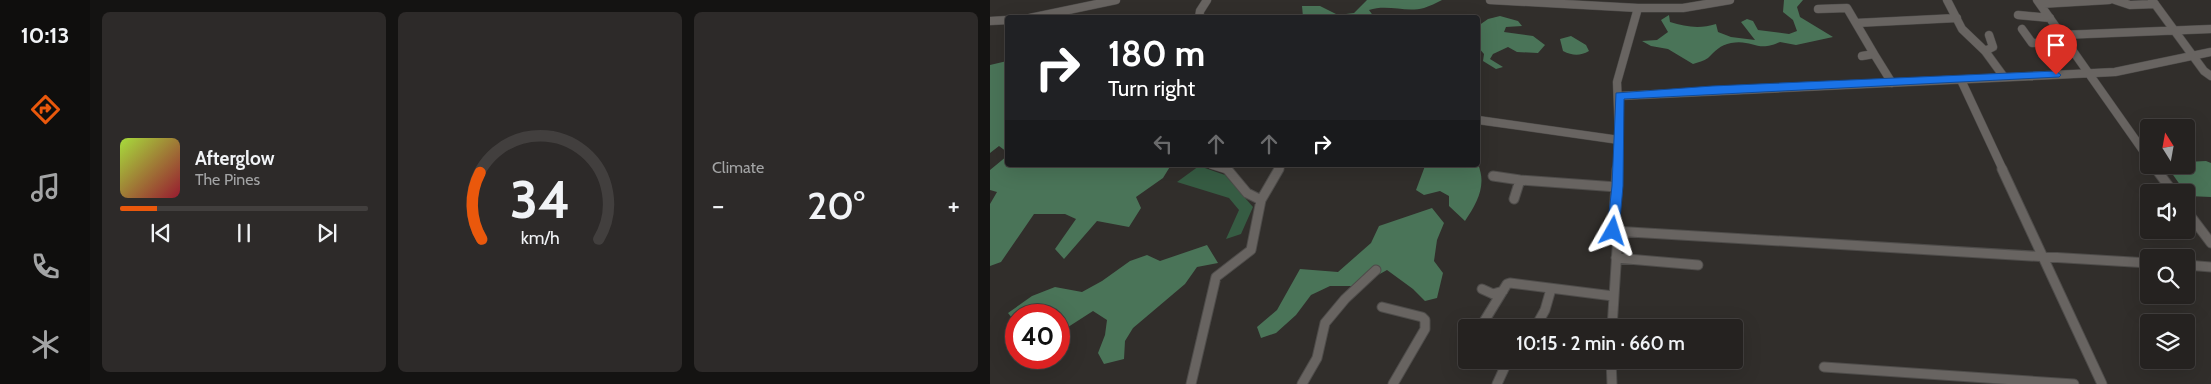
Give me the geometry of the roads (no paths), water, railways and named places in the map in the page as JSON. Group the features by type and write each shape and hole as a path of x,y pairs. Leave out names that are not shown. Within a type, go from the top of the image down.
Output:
{"street":[{"path":"1047,15 1116,0"},
{"path":"1199,15 1207,0"},
{"path":"1490,0 1627,4 1638,8 1683,8 1730,0"},
{"path":"1947,0 1962,29 1985,51 2004,77"},
{"path":"2039,2 2109,0"},
{"path":"2115,0 2130,5 2153,2 2204,71 2211,76"},
{"path":"2039,2 2140,146"},
{"path":"1613,231 1619,140 1619,96 1617,82 1638,8"},
{"path":"1818,9 1846,8 1892,83"},
{"path":"2018,15 2050,18"},
{"path":"1856,23 1957,18"},
{"path":"990,21 1005,20"},
{"path":"2022,29 2032,43 2064,38 2211,29"},
{"path":"1985,51 1994,47 1990,35"},
{"path":"1619,96 2115,72 2211,52"},
{"path":"1862,56 1874,54"},
{"path":"1961,80 2102,384"},
{"path":"1480,120 1619,140"},
{"path":"1218,167 1227,170 1247,193 1261,200"},
{"path":"1191,384 1216,277 1251,250 1261,200 1281,167"},
{"path":"1493,176 1520,180 1617,186"},
{"path":"1514,199 1520,180"},
{"path":"2195,222 2211,242"},
{"path":"1613,231 2140,262"},
{"path":"1612,319 1618,234 1613,231"},
{"path":"1616,258 1698,265"},
{"path":"2195,266 2211,267"},
{"path":"1302,384 1317,358 1325,323 1345,299 1376,270"},
{"path":"1486,319 1510,283 1613,296"},
{"path":"1541,319 1551,289"},
{"path":"1482,290 1493,294 1503,291"},
{"path":"1382,307 1422,317 1426,324 1425,329 1393,384"},
{"path":"1824,367 2074,384"},
{"path":"1497,384 1504,369"},
{"path":"1611,369 1612,384"}]}
